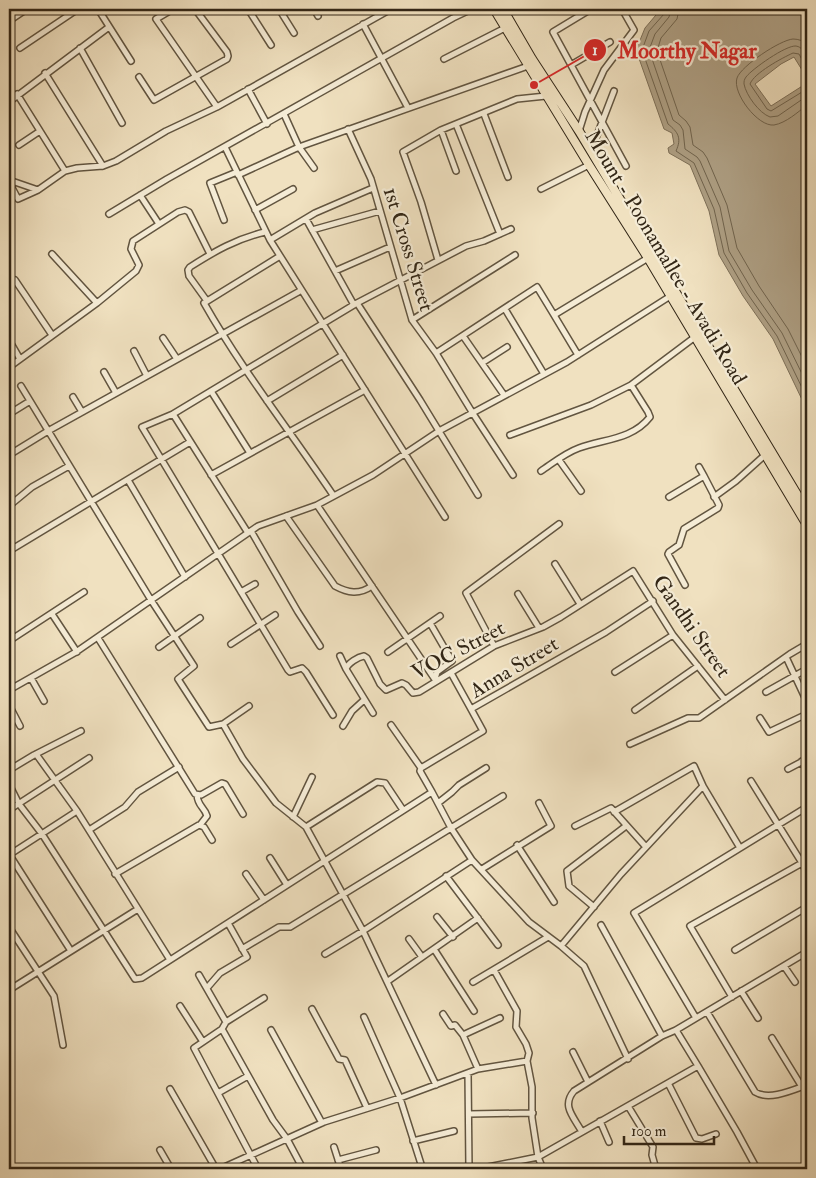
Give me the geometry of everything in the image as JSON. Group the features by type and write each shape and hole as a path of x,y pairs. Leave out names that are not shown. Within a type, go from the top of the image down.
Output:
{"main road":[{"name":"Mount - Poonamallee - Avadi Road","path":"494,9 589,165 648,258 674,294 695,337 807,525"},
{"name":"Mount - Poonamallee - Avadi Road","path":"503,9 532,59 579,131 674,294 807,511"}],"street":[{"path":"9,21 28,9"},
{"path":"20,48 78,9"},
{"path":"98,9 131,61"},
{"path":"173,9 156,19 217,107"},
{"path":"139,76 154,100 224,61 228,56 195,9"},
{"path":"258,9 249,11 271,45"},
{"path":"279,9 294,33"},
{"path":"314,9 318,16"},
{"path":"9,181 18,199 38,190 65,171 103,166 116,161 166,132 217,107 391,9"},
{"path":"109,214 382,58 472,9"},
{"path":"590,9 553,32 626,166"},
{"path":"579,131 590,100 604,70 634,30 622,9"},
{"path":"363,24 408,108"},
{"path":"9,102 17,94 109,26"},
{"path":"444,59 505,28"},
{"path":"571,65 610,42"},
{"path":"80,48 122,123"},
{"path":"224,220 210,183 299,147 528,66"},
{"path":"45,73 103,166"},
{"path":"248,88 267,124"},
{"path":"591,151 614,91"},
{"path":"17,94 65,171"},
{"path":"438,260 404,152 441,130 517,99 546,96"},
{"path":"284,114 299,147 314,168"},
{"path":"484,114 508,177"},
{"path":"456,124 500,234"},
{"name":"1st Cross Street","path":"348,129 374,188 412,320 436,353 513,475"},
{"path":"441,130 456,171"},
{"path":"19,145 40,131"},
{"path":"225,147 265,232 300,291 343,355 444,517"},
{"path":"541,189 589,165"},
{"path":"9,181 38,190"},
{"path":"270,240 306,219 374,188"},
{"path":"255,210 293,189"},
{"path":"140,195 159,224"},
{"path":"12,365 97,303 138,268 139,263 132,249 133,241 178,212 185,210 188,212 210,254"},
{"path":"312,230 380,211"},
{"path":"306,219 335,271 420,400 478,495"},
{"path":"333,715 302,668 290,672 288,670 142,427 173,414 356,304 400,280 466,246 484,241 511,229"},
{"path":"207,301 189,276 188,270 210,254 242,238 265,232"},
{"path":"335,271 390,248"},
{"path":"52,254 97,303"},
{"path":"412,320 515,255"},
{"path":"280,256 204,303 246,370 333,495"},
{"path":"554,315 648,258"},
{"path":"15,280 52,335"},
{"path":"436,353 537,287 578,354"},
{"path":"9,455 48,431 300,291"},
{"path":"9,690 77,652 258,526 317,505 373,475 439,431 544,374 674,294"},
{"path":"506,308 544,374"},
{"path":"463,336 504,395"},
{"path":"510,435 592,404 631,385 695,337"},
{"path":"163,338 177,360"},
{"path":"9,340 20,359"},
{"path":"482,363 507,348"},
{"path":"134,351 147,376"},
{"path":"267,401 343,355"},
{"path":"104,372 116,393"},
{"path":"541,471 577,449 630,433 645,423 650,417 631,385"},
{"path":"21,386 150,600 194,666 178,679 209,727 223,724 249,706"},
{"path":"211,475 365,390"},
{"path":"211,391 250,453"},
{"path":"73,397 82,412"},
{"path":"9,414 30,401"},
{"path":"173,414 320,646"},
{"path":"9,551 190,442"},
{"path":"714,497 736,481 766,454"},
{"path":"559,460 581,491"},
{"path":"9,506 32,487 69,466"},
{"path":"685,585 668,554 679,545 684,529 718,508 719,505 699,467"},
{"path":"669,496 704,476"},
{"path":"128,480 185,577"},
{"path":"317,505 435,680"},
{"path":"286,516 335,586 347,592 359,592 372,586"},
{"path":"494,646 466,593 559,524"},
{"path":"555,564 580,604"},
{"name":"VOC Street","path":"346,669 347,666 360,656 364,656 367,658 380,684 386,690 402,683 413,693 419,692 435,680 451,673 494,646 539,628 634,570"},
{"name":"Gandhi Street","path":"634,570 673,635 725,700"},
{"path":"241,592 254,584"},
{"path":"9,642 84,592"},
{"path":"518,594 539,628"},
{"name":"Anna Street","path":"421,768 483,731 471,709 606,632 652,601"},
{"path":"52,614 77,652"},
{"path":"231,644 275,615"},
{"path":"388,652 408,640 440,616"},
{"path":"159,647 200,618"},
{"path":"430,623 452,661 437,672 435,680"},
{"path":"615,672 673,635"},
{"path":"98,638 197,795 199,805 206,811 207,816 200,825 116,874"},
{"path":"630,744 688,718 699,718 807,644"},
{"path":"340,656 373,713"},
{"path":"786,657 807,702"},
{"path":"635,710 698,666"},
{"path":"766,692 807,669"},
{"path":"451,673 471,709"},
{"path":"31,678 44,701"},
{"path":"343,726 352,711 364,700"},
{"path":"9,705 20,726"},
{"path":"760,718 769,732 807,714"},
{"path":"223,724 243,759 276,802 306,827 363,931 436,1085"},
{"path":"391,725 421,768 420,770 451,828 472,860 529,922 584,966 628,1059"},
{"path":"9,770 81,731"},
{"path":"36,754 77,811 170,960"},
{"path":"9,810 89,758"},
{"path":"788,769 805,760 807,772"},
{"path":"614,812 694,766 703,786 740,848"},
{"path":"89,830 125,807 138,792 179,768"},
{"path":"438,803 460,785 486,768"},
{"path":"294,817 312,777"},
{"path":"751,780 807,873"},
{"path":"306,827 378,782 385,783 403,810"},
{"path":"197,795 201,795 222,783 225,784 243,814"},
{"path":"9,784 19,804 42,834 136,979 142,978 432,792"},
{"path":"561,946 646,847 703,786"},
{"path":"242,949 279,927 290,927 503,796"},
{"path":"482,869 517,845 551,826 539,803"},
{"path":"696,1018 634,913 807,807"},
{"path":"575,826 611,808 646,847"},
{"path":"71,951 9,855 77,811"},
{"path":"200,825 204,827 212,840"},
{"path":"594,907 569,886 567,871 626,826"},
{"path":"517,845 554,902"},
{"path":"270,858 287,885"},
{"path":"325,954 472,860"},
{"path":"732,997 690,926 802,863"},
{"path":"246,874 264,900"},
{"path":"446,876 498,945"},
{"path":"735,950 807,907"},
{"path":"9,990 138,909"},
{"path":"436,917 453,936"},
{"path":"388,981 478,918"},
{"path":"207,988 220,973 246,957 228,923"},
{"path":"601,925 662,1036"},
{"path":"9,927 54,996 63,1045"},
{"path":"474,982 548,937"},
{"path":"409,939 422,957"},
{"path":"434,949 474,1011"},
{"path":"582,1132 567,1105 568,1098 574,1091 662,1036 676,1030 807,952"},
{"path":"784,966 795,982"},
{"path":"494,970 517,1011 516,1028 529,1053 527,1061 532,1087 532,1118 542,1169"},
{"path":"199,975 226,1022"},
{"path":"741,991 758,1018"},
{"path":"258,1169 194,1048 222,1029 226,1022 264,998"},
{"path":"180,1006 204,1042"},
{"path":"312,1009 337,1056 339,1059 345,1060 367,1108"},
{"path":"706,1012 755,1092 774,1095 805,1086 772,1038"},
{"path":"444,1014 451,1026 455,1025 463,1035 478,1069"},
{"path":"364,1017 400,1098 421,1164"},
{"path":"463,1035 500,1018"},
{"path":"222,1029 273,1120 287,1139 302,1169"},
{"path":"271,1030 322,1123"},
{"path":"676,1030 757,1169"},
{"path":"573,1052 588,1082"},
{"path":"170,1088 218,1169 322,1123 400,1098 468,1072 527,1061"},
{"path":"478,1169 538,1156 698,1066"},
{"path":"468,1072 469,1169"},
{"path":"218,1093 248,1076"},
{"path":"668,1083 696,1138 702,1139 716,1134"},
{"path":"628,1106 653,1147 652,1155 656,1169"},
{"path":"469,1114 533,1113"},
{"path":"600,1121 609,1142"},
{"path":"413,1141 454,1130"},
{"path":"334,1147 341,1169"},
{"path":"160,1150 170,1169"},
{"path":"338,1160 376,1150"},
{"path":"626,1169 637,1167"}],"water":[{"path":"661,9 807,9 807,78 794,57 781,64 755,84 771,106 807,83 807,410 773,339 743,296 719,255 709,211 690,165 669,153 668,148 674,144 672,133 664,129 636,50 645,28"}],"place":[{"name":"Moorthy Nagar","path":"534,85"}]}
